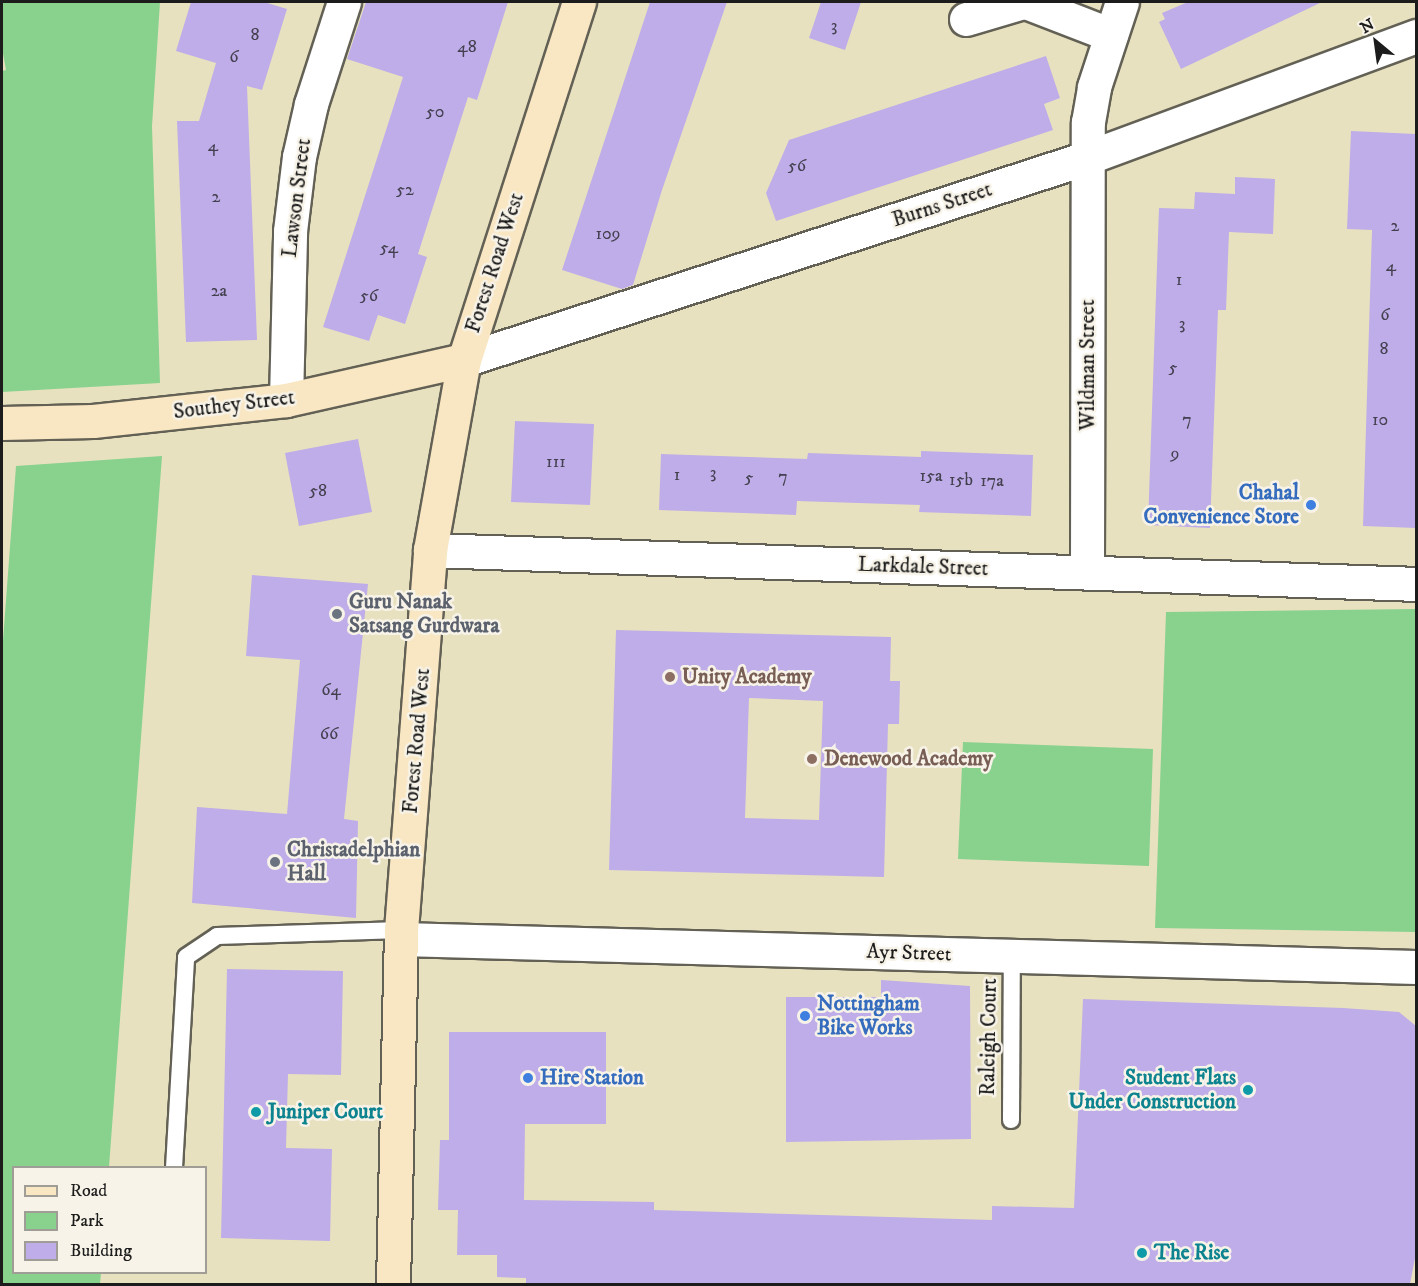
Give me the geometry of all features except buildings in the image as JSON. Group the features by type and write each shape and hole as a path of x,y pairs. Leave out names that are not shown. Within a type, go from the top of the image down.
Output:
{"street":[{"name":"Lawson Street","path":"286,400 290,231 299,157 311,104 344,2"},
{"name":"Forest Road West","path":"393,1284 401,934 430,550 464,360 579,2"},
{"path":"966,19 1024,2 1111,35"},
{"name":"Wildman Street","path":"1087,572 1088,122 1094,87 1122,2"},
{"name":"Burns Street","path":"464,360 1089,157 1416,36"},
{"name":"Southey Street","path":"2,423 93,421 286,400 464,360"},
{"name":"Larkdale Street","path":"430,550 1416,584"},
{"name":"Ayr Street","path":"401,934 1012,956 1416,967"}],"lane":[{"path":"174,1166 186,957 217,936 401,934"},
{"name":"Raleigh Court","path":"1011,1120 1012,956"}],"green space":[{"path":"2,2 160,2 152,126 160,383 2,392 2,71 6,70 2,48"},
{"path":"162,456 109,1166 12,1166 12,1274 101,1274 100,1284 2,1284 2,654 16,466"},
{"path":"1416,609 1416,932 1155,928 1166,612"},
{"path":"963,742 1153,749 1149,866 958,859"}],"place":[{"name":"Chahal Convenience Store","path":"1311,505"},
{"name":"Guru Nanak Satsang Gurdwara","path":"337,614"},
{"name":"Unity Academy","path":"670,677"},
{"name":"Denewood Academy","path":"812,759"},
{"name":"Christadelphian Hall","path":"275,862"},
{"name":"Nottingham Bike Works","path":"805,1016"},
{"name":"Hire Station","path":"528,1078"},
{"name":"Student Flats Under Construction","path":"1248,1090"},
{"name":"Juniper Court","path":"256,1112"},
{"name":"The Rise","path":"1142,1253"}]}
